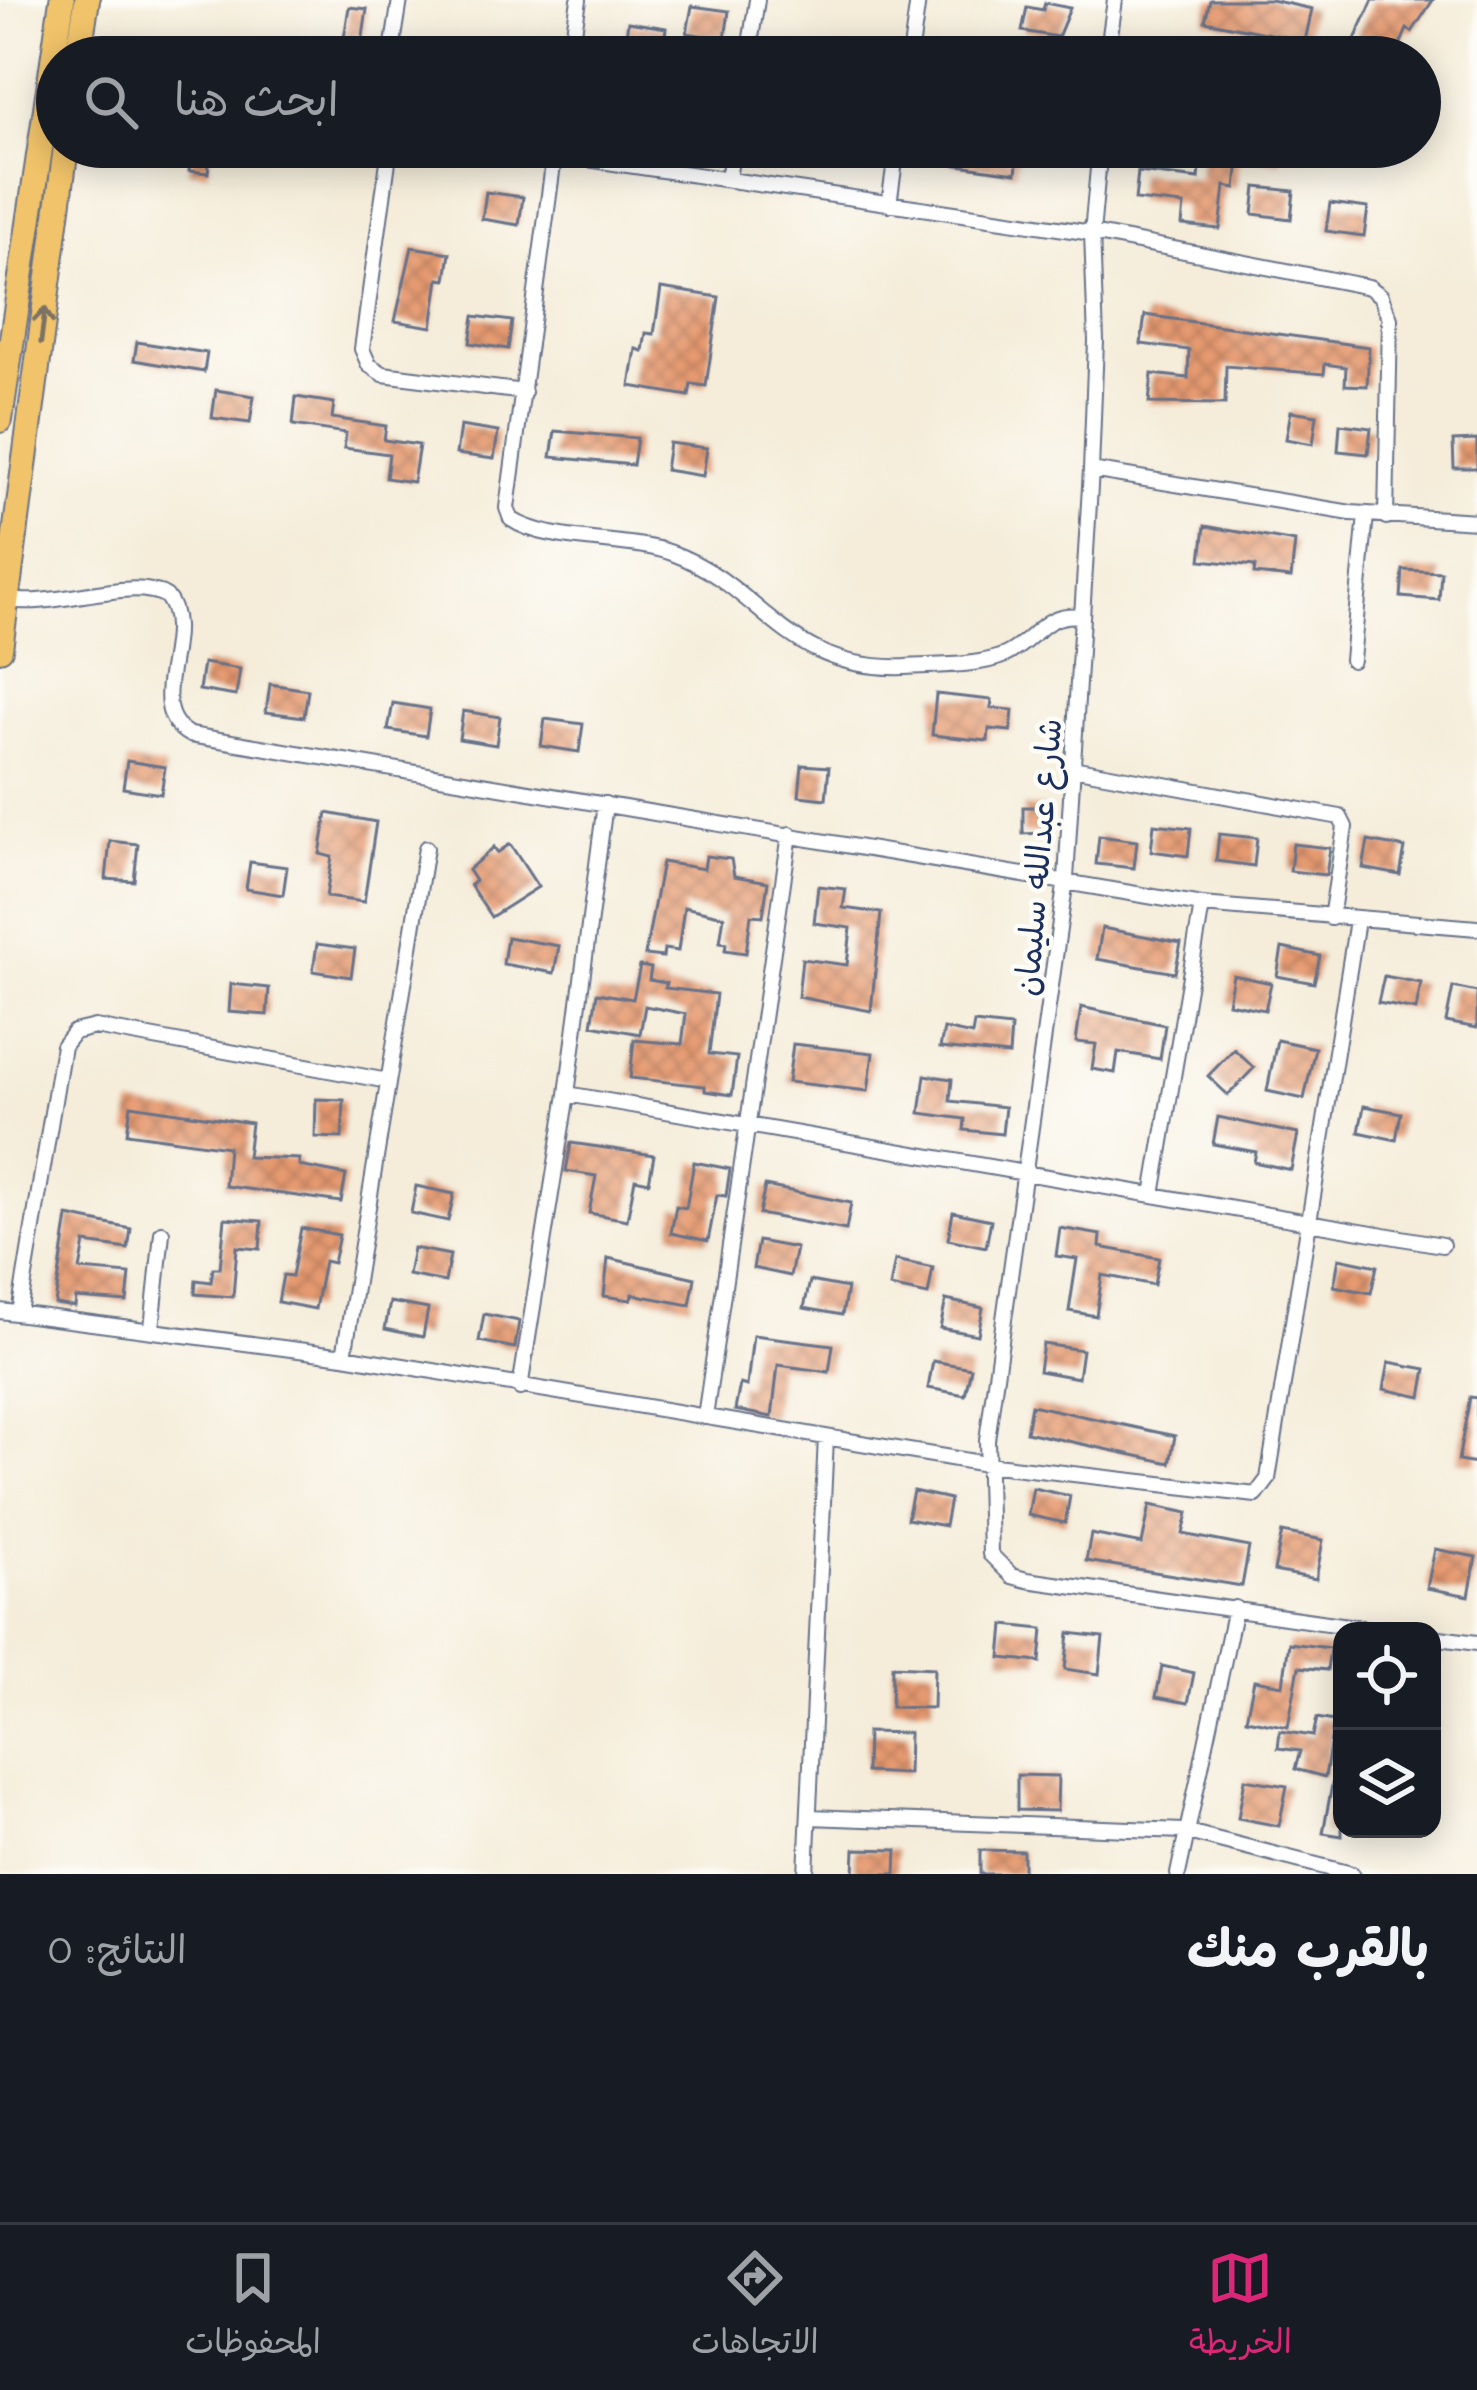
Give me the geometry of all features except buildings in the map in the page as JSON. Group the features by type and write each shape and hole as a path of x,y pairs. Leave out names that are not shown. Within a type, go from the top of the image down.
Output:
{"highway":[{"path":"56,36 62,0"},
{"path":"81,36 87,0"},
{"path":"0,420 9,294 36,144"},
{"path":"0,649 63,168"}],"street":[{"path":"394,36 400,0"},
{"path":"573,36 579,0"},
{"path":"751,36 757,0"},
{"path":"913,36 918,0"},
{"path":"1110,36 1115,0"},
{"path":"387,168 362,349 365,361 383,374 524,392"},
{"path":"553,168 507,508 511,519 681,557 811,648 890,667 991,659 1014,650 1049,619 1082,616"},
{"path":"660,168 1092,232 1350,282 1381,296 1390,319 1386,517"},
{"path":"728,179 730,168"},
{"path":"889,204 894,168"},
{"name":"شارع عبدالله سليمان","path":"1098,168 1092,232 1096,341 1091,470 1066,879 986,1464 986,1540 998,1566 1028,1580 1235,1608"},
{"path":"1091,470 1366,515 1477,521"},
{"path":"1352,660 1366,515"},
{"path":"7,600 60,602 136,587 166,596 177,615 169,711 176,726 190,735 1202,905 1477,928"},
{"path":"1072,768 1340,818 1345,827 1330,918"},
{"path":"520,1388 567,1094 605,804"},
{"path":"705,1417 790,834"},
{"path":"344,1356 426,848"},
{"path":"1154,1195 1202,905"},
{"path":"0,1312 344,1356 986,1464 1246,1496 1260,1492 1268,1479 1358,920"},
{"path":"20,1313 63,1046 74,1032 95,1027 388,1081"},
{"path":"567,1094 1442,1245"},
{"path":"152,1328 161,1233"},
{"path":"806,1874 826,1437"},
{"path":"1178,1874 1235,1608 1333,1623"},
{"path":"1441,1638 1477,1643"},
{"path":"809,1817 1184,1831 1352,1874"}]}
